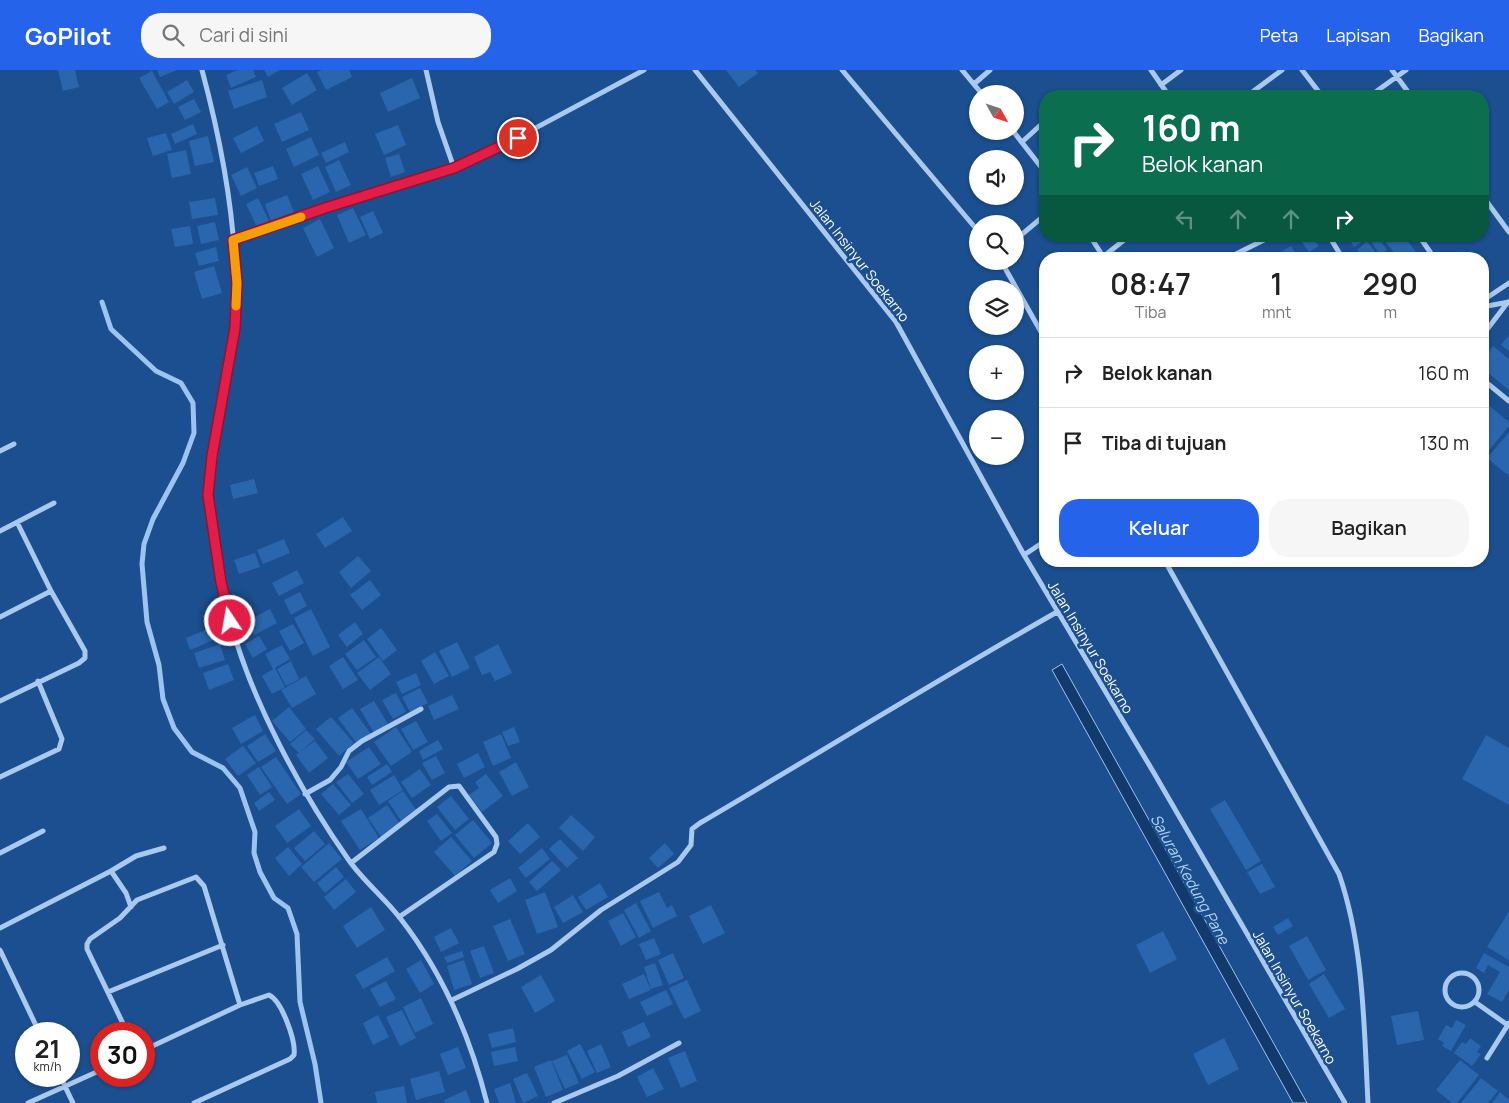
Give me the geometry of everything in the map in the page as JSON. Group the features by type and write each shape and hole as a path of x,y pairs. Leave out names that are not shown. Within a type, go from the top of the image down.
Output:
{"street":[{"path":"202,70 215,124 233,240 237,283 235,328 211,465 208,495 221,582 230,621 265,712 305,794 351,863 399,917 419,944 452,1000 468,1037 487,1103"},
{"path":"426,70 438,122 454,168"},
{"path":"233,240 325,208 454,168 502,146 644,70"},
{"name":"Jalan Insinyur Soekarno","path":"694,70 896,322 1024,555 1345,1103"},
{"path":"842,70 969,220"},
{"path":"962,70 974,84 990,70"},
{"path":"1151,70 1165,90"},
{"path":"1161,85 1181,70"},
{"path":"1255,90 1282,70"},
{"path":"1302,70 1317,90"},
{"path":"1392,70 1407,90"},
{"path":"1379,90 1406,70"},
{"path":"1039,126 1022,142 1039,164"},
{"path":"1489,205 1509,232"},
{"path":"1024,232 1039,220"},
{"path":"1111,252 1122,242"},
{"path":"1240,252 1260,242"},
{"path":"1006,270 1039,328"},
{"path":"1489,297 1509,283"},
{"path":"1489,306 1508,302"},
{"path":"1489,327 1508,302"},
{"path":"1489,385 1509,401"},
{"path":"0,451 14,444"},
{"path":"0,531 54,503"},
{"path":"0,701 79,662 84,658 85,651 51,591 17,522"},
{"path":"1024,555 1039,545"},
{"path":"1168,567 1338,874 1347,898 1355,939 1368,1103"},
{"path":"0,617 51,591"},
{"path":"452,1000 517,969 551,950 602,910 678,862 691,845 692,829 700,822 788,772 939,678 1057,612"},
{"path":"0,777 59,749 62,744 62,738 38,681"},
{"path":"305,794 330,780 341,767 349,751 362,741 422,709"},
{"path":"351,863 449,787 459,786 496,837 497,844 494,852 399,917"},
{"path":"0,853 42,831"},
{"path":"0,928 111,871 136,856 164,848"},
{"path":"111,871 126,893 132,907"},
{"path":"122,1022 87,949 87,944 132,907 137,900 196,877 204,886 240,1006"},
{"path":"108,992 223,945"},
{"path":"0,950 34,1022"},
{"path":"1459,973 1471,975 1478,985 1478,996 1475,1002 1464,1007 1453,1005 1445,996 1444,990 1449,979 1459,973"},
{"path":"155,1045 240,1006 269,995 275,998 280,1006 295,1047 294,1055 290,1059 194,1103"},
{"path":"1475,1002 1508,1025 1487,1058"},
{"path":"554,1103 618,1076 679,1043"},
{"path":"28,1103 62,1087"},
{"path":"65,1087 73,1103"}],"water":[{"path":"1062,664 1307,1103 1293,1103 1052,670"}],"building":[{"path":"58,70 75,70 79,87 63,91"},
{"path":"157,70 177,70 160,77"},
{"path":"238,70 253,70 256,77 231,88 226,75"},
{"path":"264,70 280,70 268,77"},
{"path":"322,70 349,70 352,77 326,90 317,72"},
{"path":"726,70 755,70 758,73 739,87"},
{"path":"152,71 169,102 157,109 139,78"},
{"path":"307,73 317,90 292,105 282,88"},
{"path":"412,78 420,98 388,112 380,93"},
{"path":"187,80 194,92 174,104 167,92"},
{"path":"262,80 267,97 234,109 228,91"},
{"path":"194,99 201,112 185,120 178,107"},
{"path":"301,112 309,130 282,142 274,124"},
{"path":"193,124 197,134 175,144 171,134"},
{"path":"398,125 406,145 384,155 375,134"},
{"path":"257,126 264,141 241,153 233,138"},
{"path":"166,133 172,150 153,156 147,138"},
{"path":"208,136 214,162 195,166 189,141"},
{"path":"311,137 319,155 294,167 286,149"},
{"path":"345,142 349,152 326,163 321,153"},
{"path":"186,150 191,174 172,178 167,154"},
{"path":"399,154 405,172 391,177 385,158"},
{"path":"339,160 351,185 336,192 325,167"},
{"path":"273,166 278,179 259,186 254,173"},
{"path":"318,166 330,192 313,200 301,174"},
{"path":"247,167 257,188 241,196 231,175"},
{"path":"287,195 294,212 271,221 265,204"},
{"path":"215,198 218,215 192,219 189,202"},
{"path":"258,198 270,223 258,229 246,204"},
{"path":"353,208 366,235 349,243 337,215"},
{"path":"373,211 383,233 370,239 360,217"},
{"path":"320,219 334,248 317,257 303,228"},
{"path":"215,222 219,240 201,244 197,226"},
{"path":"190,226 193,244 175,247 171,229"},
{"path":"1302,242 1316,242 1319,246 1309,252"},
{"path":"1351,242 1362,242 1354,247"},
{"path":"1368,242 1375,252 1359,252 1357,250"},
{"path":"1371,242 1381,242 1387,250 1378,252"},
{"path":"1386,242 1408,242 1416,252 1394,252"},
{"path":"1291,246 1295,252 1281,252"},
{"path":"216,247 219,261 199,266 195,253"},
{"path":"214,266 222,293 202,299 194,272"},
{"path":"1509,335 1509,351 1501,345"},
{"path":"1493,346 1509,359 1509,390 1489,374 1489,351"},
{"path":"1489,406 1509,422 1509,426 1489,450"},
{"path":"1509,432 1509,476 1489,460 1489,456"},
{"path":"254,479 258,493 233,499 230,485"},
{"path":"343,517 352,531 325,548 316,534"},
{"path":"284,539 290,553 263,564 257,550"},
{"path":"255,553 260,567 239,574 234,560"},
{"path":"358,556 371,571 351,588 339,572"},
{"path":"297,570 304,583 279,596 272,583"},
{"path":"370,580 381,595 362,610 350,595"},
{"path":"300,592 307,606 291,615 284,600"},
{"path":"270,609 277,623 254,635 247,621"},
{"path":"311,609 330,647 313,656 294,618"},
{"path":"355,622 363,634 347,647 338,635"},
{"path":"293,624 304,643 290,651 279,631"},
{"path":"210,628 214,640 190,650 186,638"},
{"path":"381,628 397,650 383,661 367,639"},
{"path":"259,636 267,649 253,658 245,644"},
{"path":"364,640 376,657 357,670 345,654"},
{"path":"457,642 470,668 452,677 439,651"},
{"path":"220,644 225,660 199,668 194,653"},
{"path":"498,644 512,673 495,681 490,672 482,675 474,657"},
{"path":"282,645 290,659 275,668 285,687 272,694 262,676 273,669 265,654"},
{"path":"435,652 449,676 434,684 421,661"},
{"path":"343,657 358,680 343,689 329,666"},
{"path":"379,657 391,674 370,690 357,673"},
{"path":"291,661 299,679 286,686 277,669"},
{"path":"228,664 234,680 209,690 203,673"},
{"path":"416,673 421,685 402,694 396,682"},
{"path":"306,676 316,694 292,708 281,690"},
{"path":"420,688 428,703 410,712 402,697"},
{"path":"396,693 406,712 393,719 382,700"},
{"path":"452,695 459,709 434,720 428,706"},
{"path":"374,701 388,724 374,733 360,709"},
{"path":"289,707 306,729 290,742 272,721"},
{"path":"352,708 371,734 357,744 338,718"},
{"path":"255,715 263,731 241,744 232,728"},
{"path":"331,717 354,743 339,756 316,729"},
{"path":"416,721 428,742 413,750 401,729"},
{"path":"396,727 412,752 391,766 374,742"},
{"path":"514,727 520,742 508,746 502,732"},
{"path":"306,730 315,739 299,753 290,744"},
{"path":"265,734 276,751 258,762 247,746"},
{"path":"501,734 511,758 493,766 483,742"},
{"path":"1486,735 1509,748 1509,805 1462,779"},
{"path":"438,740 443,749 423,760 419,751"},
{"path":"315,741 328,758 309,773 296,755"},
{"path":"243,746 256,763 238,776 225,759"},
{"path":"369,747 381,764 358,779 346,762"},
{"path":"478,753 485,767 464,778 457,764"},
{"path":"436,756 445,773 432,780 422,763"},
{"path":"276,757 301,794 287,804 261,767"},
{"path":"516,762 529,787 512,796 499,772"},
{"path":"387,764 392,772 372,785 367,777"},
{"path":"259,767 272,787 260,795 247,775"},
{"path":"420,769 431,785 412,798 401,782"},
{"path":"348,774 364,794 352,803 336,782"},
{"path":"486,774 503,796 482,812 469,795 479,788 475,782"},
{"path":"394,775 403,790 379,805 370,790"},
{"path":"333,784 351,805 339,815 321,794"},
{"path":"403,791 417,811 401,821 388,801"},
{"path":"269,792 275,800 259,811 254,803"},
{"path":"451,796 469,819 455,830 437,807"},
{"path":"1225,800 1261,861 1246,870 1210,809"},
{"path":"387,805 400,824 381,837 368,818"},
{"path":"299,809 311,826 287,843 275,826"},
{"path":"361,809 379,838 360,850 341,821"},
{"path":"437,814 452,833 441,841 427,821"},
{"path":"571,815 595,837 583,851 559,828"},
{"path":"473,820 492,843 474,858 455,835"},
{"path":"528,823 540,837 520,854 508,841"},
{"path":"314,831 325,844 305,861 294,848"},
{"path":"451,837 472,861 455,876 434,852"},
{"path":"560,839 578,858 567,868 549,849"},
{"path":"329,843 342,859 314,882 301,867"},
{"path":"665,843 674,854 658,868 649,858"},
{"path":"288,847 302,864 289,876 275,858"},
{"path":"542,848 550,859 526,878 518,868"},
{"path":"552,861 561,870 537,891 529,882"},
{"path":"1262,864 1275,887 1260,894 1247,872"},
{"path":"336,867 344,877 325,893 317,883"},
{"path":"510,878 517,891 498,903 490,890"},
{"path":"346,879 356,892 334,910 324,897"},
{"path":"600,883 608,897 586,910 578,897"},
{"path":"545,892 558,927 537,934 525,900"},
{"path":"659,892 667,908 672,905 677,916 653,928 640,901"},
{"path":"573,895 583,912 563,923 554,907"},
{"path":"636,903 651,931 639,938 624,910"},
{"path":"711,905 725,933 703,944 689,916"},
{"path":"371,907 385,930 357,948 343,926"},
{"path":"623,913 636,937 621,946 608,921"},
{"path":"1509,913 1509,960 1487,947"},
{"path":"1288,918 1293,926 1278,935 1273,927"},
{"path":"510,919 525,954 508,961 493,926"},
{"path":"451,928 459,943 441,952 434,937"},
{"path":"1163,931 1177,959 1150,973 1136,945"},
{"path":"1307,936 1326,970 1308,980 1289,946"},
{"path":"654,938 661,954 646,960 639,944"},
{"path":"484,946 494,973 480,978 470,951"},
{"path":"462,951 464,957 447,963 444,957"},
{"path":"673,953 684,978 669,985 658,960"},
{"path":"1484,953 1509,967 1509,990 1502,1002 1487,994 1500,972 1488,965 1484,973 1476,968"},
{"path":"387,957 395,971 363,989 355,975"},
{"path":"421,960 434,984 420,993 406,969"},
{"path":"464,960 472,984 454,990 447,966"},
{"path":"655,963 663,985 651,989 644,967"},
{"path":"644,974 651,990 629,999 622,984"},
{"path":"1324,974 1345,1009 1329,1018 1309,984"},
{"path":"541,975 555,1001 535,1013 521,987"},
{"path":"687,980 701,1011 684,1019 669,988"},
{"path":"386,981 396,999 380,1007 370,989"},
{"path":"666,990 673,1004 647,1016 640,1002"},
{"path":"421,998 433,1024 415,1033 403,1007"},
{"path":"402,1010 416,1038 400,1046 386,1017"},
{"path":"1418,1011 1424,1040 1397,1045 1391,1016"},
{"path":"378,1015 389,1037 373,1045 363,1023"},
{"path":"1456,1020 1466,1025 1451,1051 1442,1046 1444,1043 1438,1039 1446,1025 1452,1028"},
{"path":"644,1022 651,1037 628,1047 622,1032"},
{"path":"513,1028 516,1042 492,1048 488,1034"},
{"path":"1224,1038 1239,1069 1208,1085 1193,1054"},
{"path":"1470,1038 1481,1046 1477,1052 1481,1054 1472,1066 1454,1053 1462,1042 1466,1044"},
{"path":"580,1044 595,1072 582,1079 567,1051"},
{"path":"601,1044 611,1067 597,1073 587,1051"},
{"path":"458,1047 466,1068 448,1075 440,1054"},
{"path":"515,1047 518,1061 494,1066 491,1052"},
{"path":"685,1051 697,1081 681,1088 668,1058"},
{"path":"567,1055 579,1083 565,1089 552,1061"},
{"path":"551,1060 563,1090 546,1097 534,1067"},
{"path":"1460,1060 1479,1075 1457,1103 1452,1103 1436,1090"},
{"path":"653,1068 664,1089 647,1097 637,1077"},
{"path":"439,1071 445,1092 416,1100 410,1079"},
{"path":"527,1073 538,1096 523,1103 513,1079"},
{"path":"1481,1078 1498,1091 1488,1103 1461,1103"},
{"path":"510,1083 516,1103 499,1103 494,1089"},
{"path":"404,1086 407,1103 377,1103 375,1092"},
{"path":"466,1090 471,1103 445,1103 444,1100"},
{"path":"1500,1092 1509,1100 1509,1103 1492,1103"}],"waterway":[{"path":"102,302 111,329 156,371 181,383 193,403 194,433 183,463 153,519 144,544 142,564 147,622 159,665 163,699 174,728 192,752 223,768 240,788 255,832 254,853 260,872 274,898 288,908 297,934 300,1002 315,1064 321,1103"}],"slow traffic":[{"path":"236,306 237,283 233,240 244,238 301,217"}],"route":[{"path":"230,621 221,582 210,512 208,481 235,328 237,283 233,240 244,238 395,185 454,168 518,138"}],"water label":[{"name":"Saluran Kedung Pane","path":"1190,879"}]}
